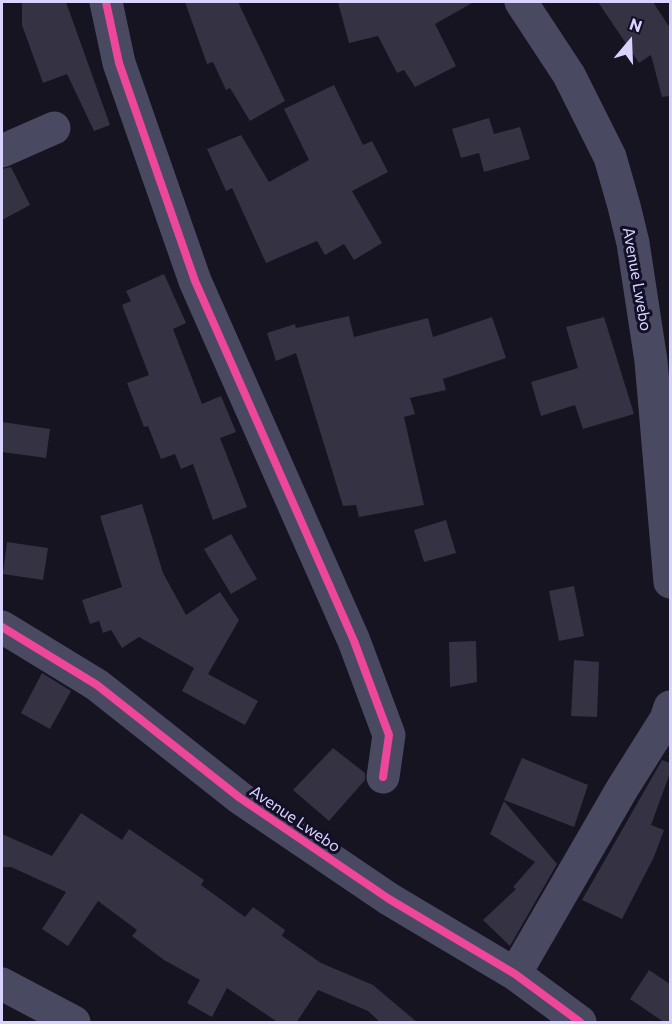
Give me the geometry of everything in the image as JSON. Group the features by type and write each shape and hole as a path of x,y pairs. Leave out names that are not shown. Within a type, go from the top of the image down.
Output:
{"street":[{"path":"106,2 119,63 195,282 354,641 389,735 383,777"},
{"name":"Avenue Lwebo","path":"521,2 569,75 610,158 624,206 633,243 651,360 670,582"},
{"path":"2,151 54,128"},
{"name":"Avenue Lwebo","path":"2,627 98,685 240,798 389,899 516,974 580,1023"},
{"path":"516,974 616,799 666,719 670,707"},
{"path":"2,984 74,1023"}],"building":[{"path":"22,2 66,2 110,125 94,131 67,74 43,83 22,25"},
{"path":"185,2 238,2 285,101 250,121 230,88 226,90 213,62 207,64"},
{"path":"338,2 474,2 435,24 456,66 415,87 404,70 397,73 378,36 349,43"},
{"path":"598,2 653,2 670,28 670,96 662,97 651,55 639,63"},
{"path":"334,85 363,145 372,141 388,172 352,191 382,243 354,260 344,244 325,255 317,241 266,263 232,188 226,191 207,149 241,135 269,182 309,160 284,109"},
{"path":"489,118 494,134 520,127 530,159 484,172 479,153 461,158 452,129"},
{"path":"11,167 30,205 2,220 2,169"},
{"path":"164,274 186,323 173,329 202,404 221,396 236,432 220,438 247,507 213,520 193,464 181,469 175,454 161,459 148,426 144,427 127,383 149,375 122,305 131,301 126,291"},
{"path":"349,316 354,337 428,318 433,337 492,317 506,358 443,379 446,390 410,398 415,414 404,417 424,505 359,517 356,505 343,506 296,353 276,361 267,333 295,324 296,328"},
{"path":"604,317 634,414 583,429 575,405 541,416 531,382 578,368 566,327"},
{"path":"2,422 50,429 46,458 2,452"},
{"path":"142,504 163,573 186,615 220,592 239,620 208,674 258,701 245,725 182,691 194,668 139,637 122,648 111,630 103,633 99,621 90,624 82,600 122,587 100,516"},
{"path":"446,520 456,553 424,562 414,530"},
{"path":"231,534 257,579 231,594 204,549"},
{"path":"7,542 48,548 43,580 3,574"},
{"path":"574,586 584,636 559,641 549,591"},
{"path":"476,641 477,682 450,687 449,642"},
{"path":"574,660 599,662 597,717 571,716"},
{"path":"42,673 71,691 50,729 21,713"},
{"path":"333,748 365,773 365,780 329,821 293,790"},
{"path":"522,758 588,785 574,827 504,800"},
{"path":"662,760 670,763 670,773 651,825 664,830 654,857 622,919 582,900"},
{"path":"504,801 557,864 510,946 483,920 516,889 513,887 535,862 490,834"},
{"path":"81,813 122,840 129,829 204,880 201,885 245,917 253,907 285,930 282,936 321,963 373,985 418,1023 381,1023 368,1011 318,990 296,1023 279,1023 227,988 212,1017 187,1003 200,980 164,960 132,936 137,930 98,901 68,946 42,929 66,892 11,867 2,867 2,834 52,856"},
{"path":"649,970 670,984 670,1023 665,1023 630,999"}],"cycle path":[{"path":"106,2 119,63 195,281 354,641 389,735 383,777"},
{"path":"2,627 97,685 240,798 389,899 515,974 580,1022"}]}
